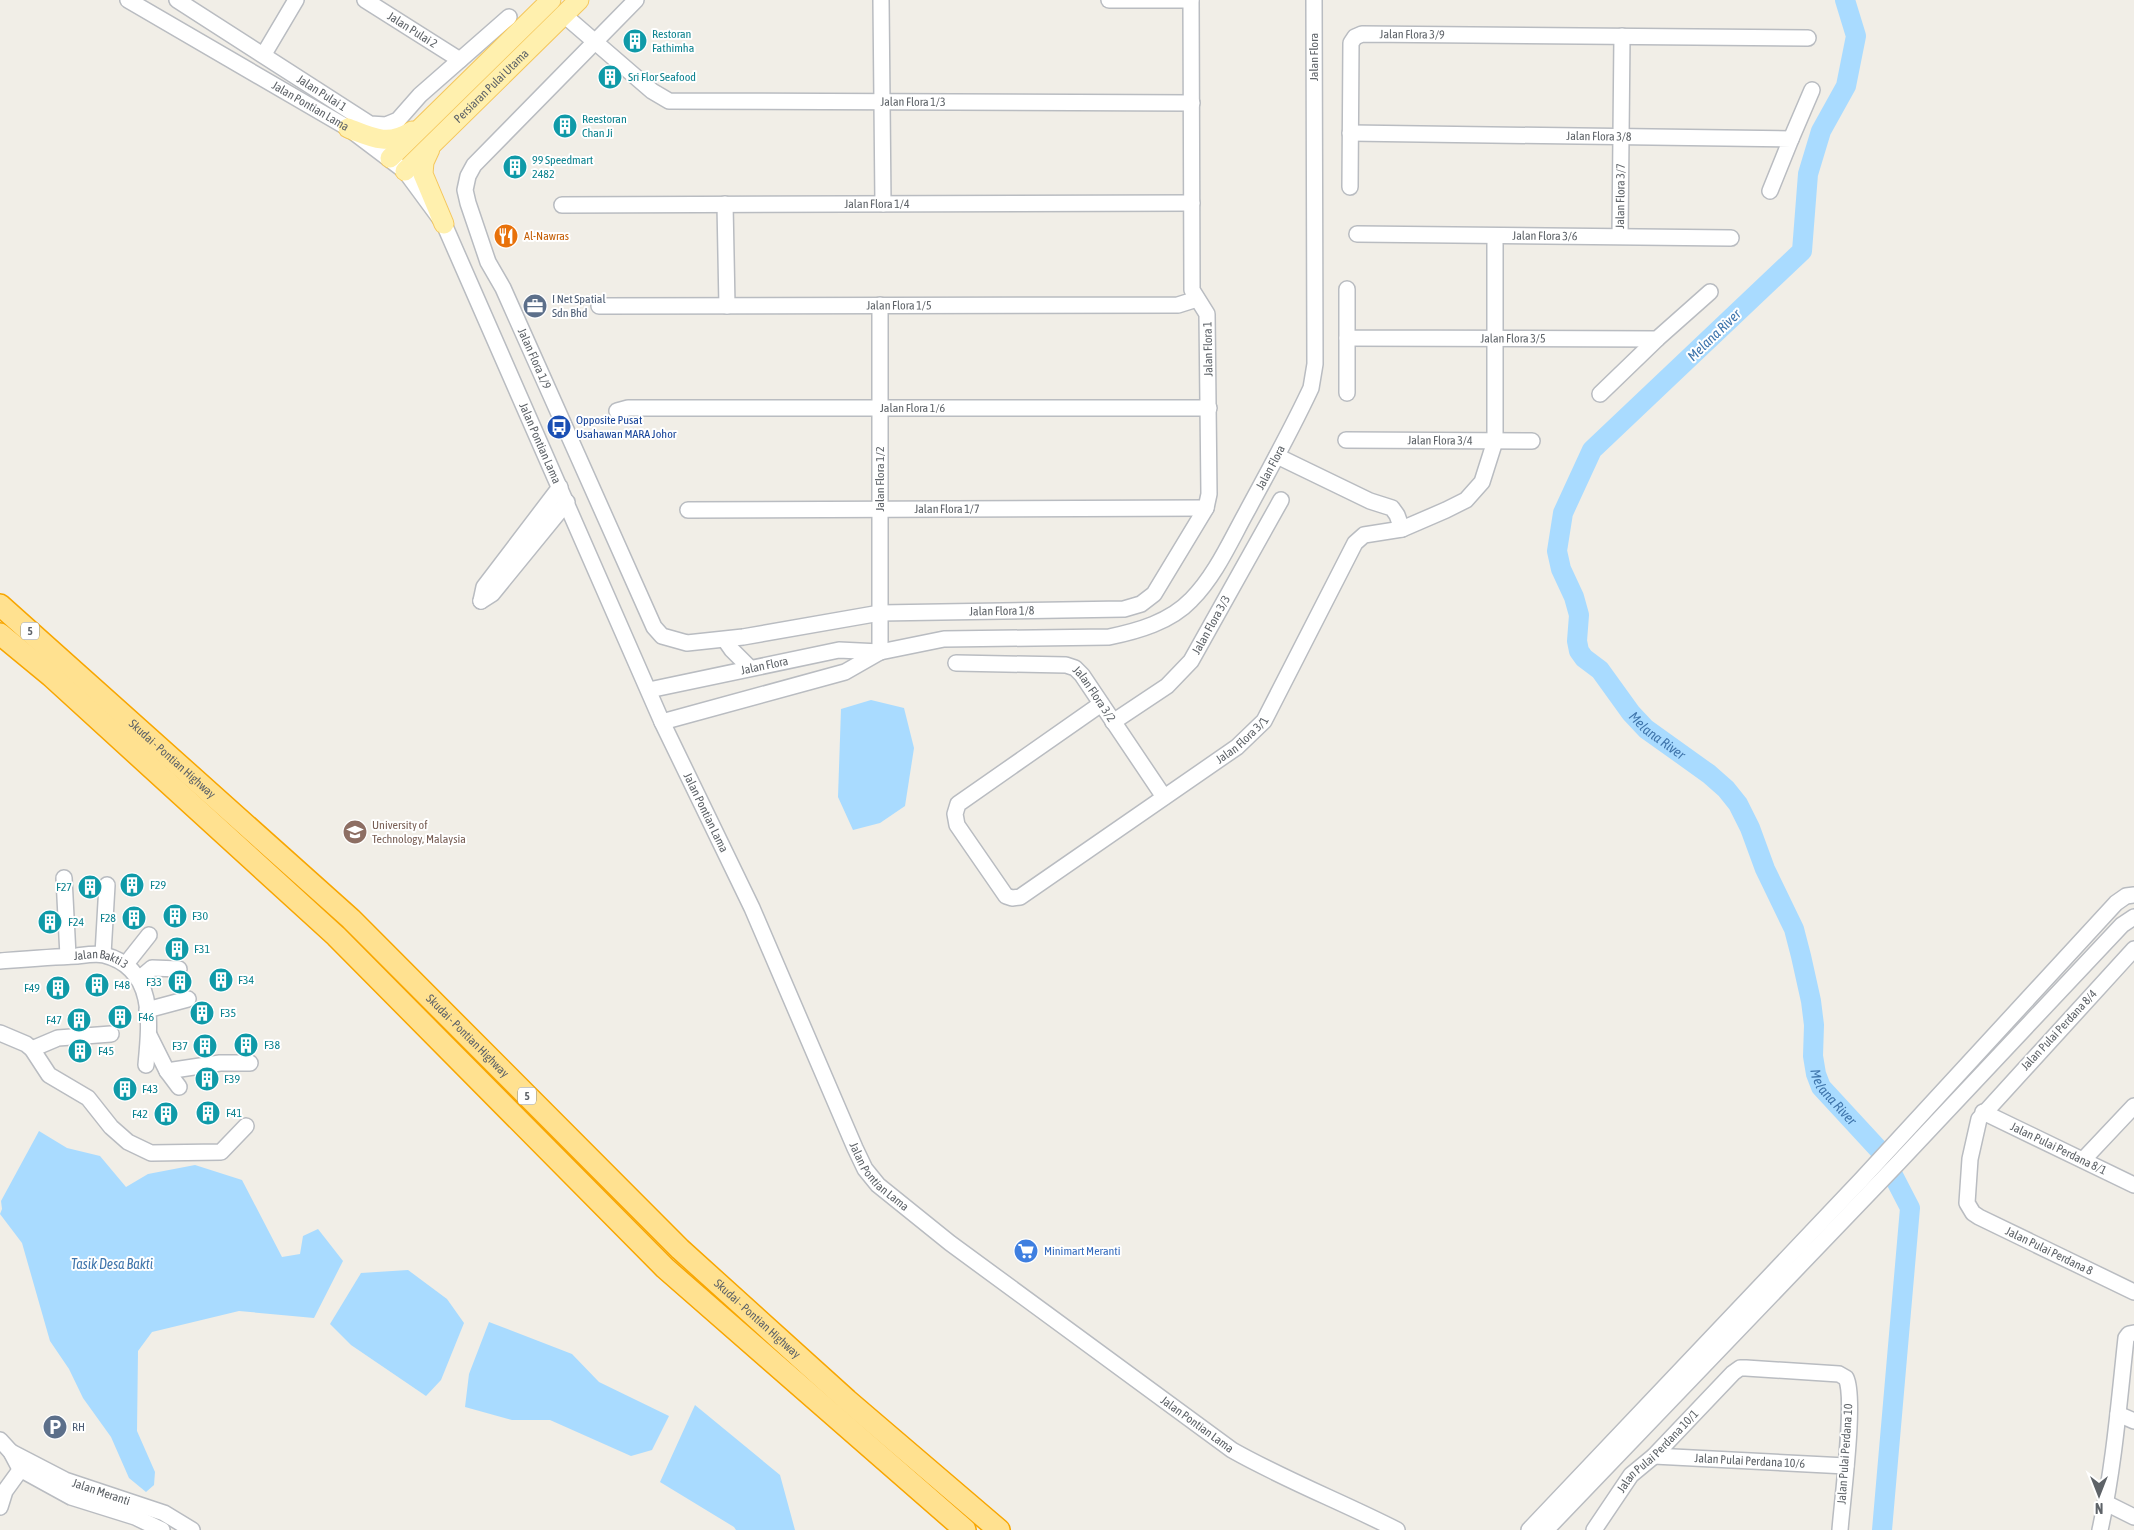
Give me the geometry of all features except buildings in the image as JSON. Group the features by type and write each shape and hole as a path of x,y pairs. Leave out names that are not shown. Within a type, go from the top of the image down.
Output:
{"highway":[{"name":"Skudai - Pontian Highway","path":"0,605 351,919 680,1249 848,1400 999,1530"},
{"name":"Skudai - Pontian Highway","path":"0,634 58,683 336,936 665,1268 964,1530"}],"main road":[{"path":"550,0 564,15"},
{"name":"Persiaran Pulai Utama","path":"390,158 550,0"},
{"name":"Persiaran Pulai Utama","path":"405,171 578,0"},
{"path":"348,128 371,137 392,140 401,138 428,121"},
{"path":"436,140 424,162 423,174 444,224"}],"street":[{"name":"Jalan Pontian Lama","path":"128,0 348,128 405,171 444,224 662,722 752,908 855,1148 865,1169 878,1185 950,1243 1232,1450 1271,1472 1366,1514 1397,1530"},
{"name":"Jalan Pulai 1","path":"177,0 264,54 370,124 380,125 398,120 420,95 509,17"},
{"path":"264,54 296,0"},
{"name":"Jalan Pulai 2","path":"365,0 460,60"},
{"name":"Jalan Flora 1/9","path":"636,0 474,165 468,176 465,190 488,262 503,288 654,627 662,636 687,643 728,645 880,613"},
{"path":"881,0 883,204"},
{"path":"1109,0 1191,0"},
{"name":"Jalan Flora 1","path":"1124,609 1141,604 1154,594 1206,508 1209,494 1207,314 1192,290 1191,0"},
{"name":"Jalan Flora","path":"649,690 749,667 839,650 880,652 944,639 1109,637 1151,626 1174,613 1191,600 1213,572 1277,456 1311,388 1315,364 1314,0"},
{"name":"Jalan Flora 1/3","path":"564,15 652,91 669,101 1192,103"},
{"name":"Jalan Flora 3/9","path":"1350,187 1351,43 1355,37 1362,34 1622,36"},
{"path":"1622,36 1808,38"},
{"name":"Jalan Flora 3/7","path":"1620,236 1622,36"},
{"path":"1770,192 1812,90"},
{"name":"Jalan Flora 3/8","path":"1350,133 1791,139"},
{"name":"Jalan Flora 1/4","path":"562,204 1192,203"},
{"path":"725,204 726,306"},
{"name":"Jalan Flora 3/6","path":"1357,234 1495,237 1620,236 1732,238"},
{"name":"Jalan Flora 3/1","path":"1101,704 958,804 955,814 957,825 1006,896 1012,898 1020,896 1237,747 1264,721 1355,543 1364,535 1402,529 1466,500 1478,489 1495,441 1495,237"},
{"path":"1347,289 1347,393"},
{"path":"1600,394 1656,339 1710,292"},
{"name":"Jalan Flora 1/5","path":"599,306 1178,305 1197,299"},
{"name":"Jalan Flora 1/2","path":"880,305 880,652"},
{"name":"Jalan Flora 3/5","path":"1347,338 1656,339"},
{"name":"Jalan Flora 1/6","path":"617,411 628,408 1209,408"},
{"name":"Jalan Flora 3/4","path":"1346,440 1532,441"},
{"path":"1277,456 1370,501 1392,508 1398,515 1402,529"},
{"path":"560,487 484,587 481,601 492,594 567,502"},
{"name":"Jalan Flora 3/3","path":"1113,722 1167,686 1191,660 1281,500"},
{"name":"Jalan Flora 1/7","path":"688,510 1206,508"},
{"name":"Jalan Flora 1/8","path":"880,613 1124,609"},
{"path":"728,645 749,667"},
{"path":"712,676 728,662 728,645"},
{"name":"Jalan Flora","path":"662,722 846,672 880,652"},
{"name":"Jalan Flora 3/2","path":"956,662 1066,665 1075,668 1082,675 1164,797"},
{"path":"64,878 68,956"},
{"path":"103,954 107,885"},
{"path":"1530,1530 1861,1180 2116,903 2126,896 2134,895"},
{"path":"1546,1530 1899,1162 2122,925 2134,917"},
{"path":"126,964 149,935"},
{"name":"Jalan Pulai Perdana 8/4","path":"1984,1112 2134,949"},
{"name":"Jalan Bakti 3","path":"0,961 103,954 126,964 139,979 146,996 149,1035 146,1065"},
{"path":"139,979 152,968 180,969"},
{"path":"147,1010 188,999"},
{"path":"0,1033 26,1044 32,1049 49,1075 88,1098 111,1127 128,1142 150,1153 221,1152 246,1126"},
{"path":"32,1049 58,1038 111,1034"},
{"path":"149,1035 166,1071 179,1087"},
{"path":"166,1071 220,1063 250,1063"},
{"path":"2083,1160 2134,1106"},
{"name":"Jalan Pulai Perdana 8/1","path":"1984,1112 2134,1185"},
{"name":"Jalan Pulai Perdana 8","path":"1984,1112 1979,1118 1970,1159 1967,1206 1979,1217 2134,1292"},
{"path":"2100,1530 2106,1503 2126,1338 2132,1333"},
{"name":"Jalan Pulai Perdana 10","path":"1730,1376 1740,1368 1746,1368 1839,1374 1846,1378 1850,1387 1846,1466 1840,1530"},
{"name":"Jalan Pulai Perdana 10/1","path":"1594,1530 1632,1475 1654,1456 1730,1376"},
{"path":"2118,1414 2134,1421"},
{"path":"0,1440 24,1464 4,1491 0,1507"},
{"name":"Jalan Pulai Perdana 10/6","path":"1654,1456 1846,1466"},
{"name":"Jalan Meranti","path":"24,1464 71,1497 135,1517 162,1530"},
{"name":"Jalan Meranti","path":"24,1464 65,1480 164,1513 192,1530"},
{"path":"2106,1503 2134,1517"}],"water":[{"path":"871,700 904,708 914,748 905,806 880,823 853,830 838,797 841,709"},
{"name":"Tasik Desa Bakti","path":"39,1131 67,1148 100,1156 126,1187 148,1174 195,1165 242,1180 282,1257 300,1254 303,1236 318,1229 343,1261 314,1318 239,1311 152,1332 138,1351 137,1431 155,1472 154,1485 146,1492 129,1478 111,1437 83,1398 69,1369 50,1341 22,1243 0,1214 2,1209 1,1201"},
{"path":"408,1270 447,1299 464,1323 441,1380 426,1396 351,1345 330,1324 361,1273"},
{"path":"489,1322 572,1354 599,1382 669,1416 652,1450 631,1456 550,1420 512,1420 465,1407 469,1374"},
{"path":"695,1405 780,1475 795,1530 736,1530 660,1482"}],"waterway":[{"name":"Melana River","path":"1845,0 1856,36 1846,86 1821,131 1808,174 1802,251 1592,450 1563,513 1557,551 1561,569 1574,597 1579,615 1577,641 1579,651 1584,658 1600,670 1631,713 1646,729 1709,774 1726,789 1738,804 1750,828 1765,869 1794,929 1811,1001 1814,1025 1813,1056 1816,1074 1821,1087 1881,1152 1910,1208 1882,1530"}],"place":[{"name":"Restoran Fathimha","path":"635,41"},
{"name":"Sri Flor Seafood","path":"610,77"},
{"name":"Reestoran Chan Ji","path":"565,126"},
{"name":"99 Speedmart 2482","path":"515,167"},
{"name":"Al-Nawras","path":"506,236"},
{"name":"I Net Spatial Sdn Bhd","path":"535,306"},
{"name":"Opposite Pusat Usahawan MARA Johor","path":"559,427"},
{"name":"University of Technology, Malaysia","path":"355,832"},
{"name":"F29","path":"132,885"},
{"name":"F27","path":"90,887"},
{"name":"F30","path":"175,916"},
{"name":"F28","path":"134,918"},
{"name":"F24","path":"50,922"},
{"name":"F31","path":"177,949"},
{"name":"F34","path":"221,980"},
{"name":"F33","path":"180,982"},
{"name":"F48","path":"97,985"},
{"name":"F49","path":"58,988"},
{"name":"F35","path":"202,1013"},
{"name":"F46","path":"120,1017"},
{"name":"F47","path":"79,1020"},
{"name":"F38","path":"246,1045"},
{"name":"F37","path":"205,1046"},
{"name":"F45","path":"80,1051"},
{"name":"F39","path":"207,1079"},
{"name":"F43","path":"125,1089"},
{"name":"F41","path":"208,1113"},
{"name":"F42","path":"166,1114"},
{"name":"Minimart Meranti","path":"1026,1251"},
{"name":"RH","path":"55,1427"}]}
